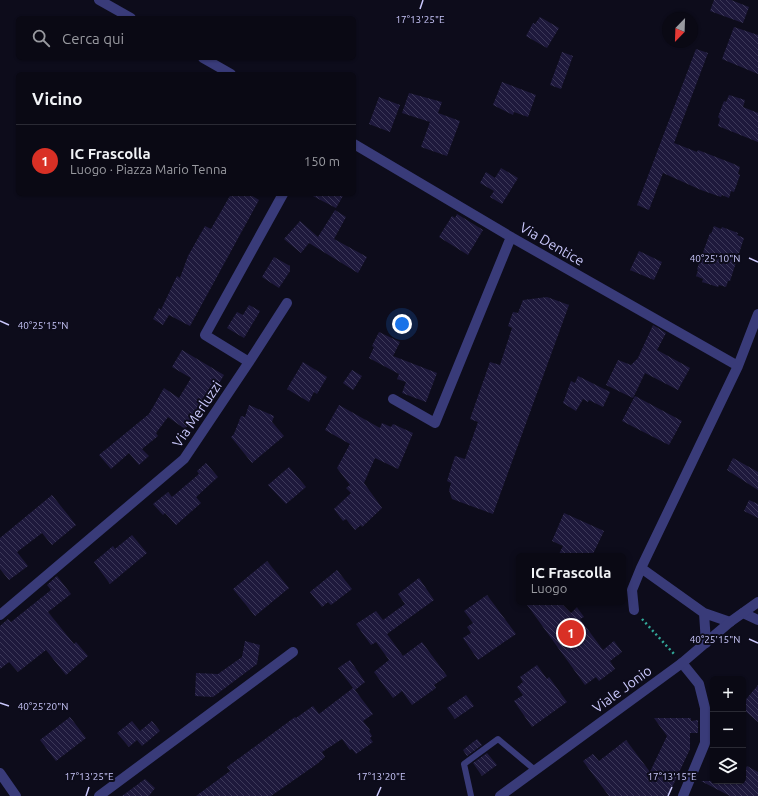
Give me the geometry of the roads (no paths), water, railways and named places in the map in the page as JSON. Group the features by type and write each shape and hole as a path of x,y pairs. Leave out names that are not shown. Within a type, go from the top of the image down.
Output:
{"street":[{"path":"98,0 127,16"},
{"path":"206,60 227,72"},
{"name":"Via Dentice","path":"356,145 511,237 738,366"},
{"path":"249,362 204,335 282,196"},
{"path":"392,398 435,423 511,237"},
{"name":"Via Merluzzi","path":"0,615 184,460 287,303"},
{"path":"634,610 632,590 641,568 738,366 758,317"},
{"path":"641,568 704,613 730,622"},
{"name":"Viale Jonio","path":"500,796 682,663 730,622 758,602"},
{"path":"704,613 706,643"},
{"path":"744,613 758,620"},
{"path":"99,796 293,652"},
{"path":"682,663 699,684 705,708 705,743 684,796"},
{"path":"0,773 16,796"}],"lane":[{"path":"471,796 464,764 498,739 535,770"}],"place":[{"name":"IC Frascolla","path":"571,633"}]}
